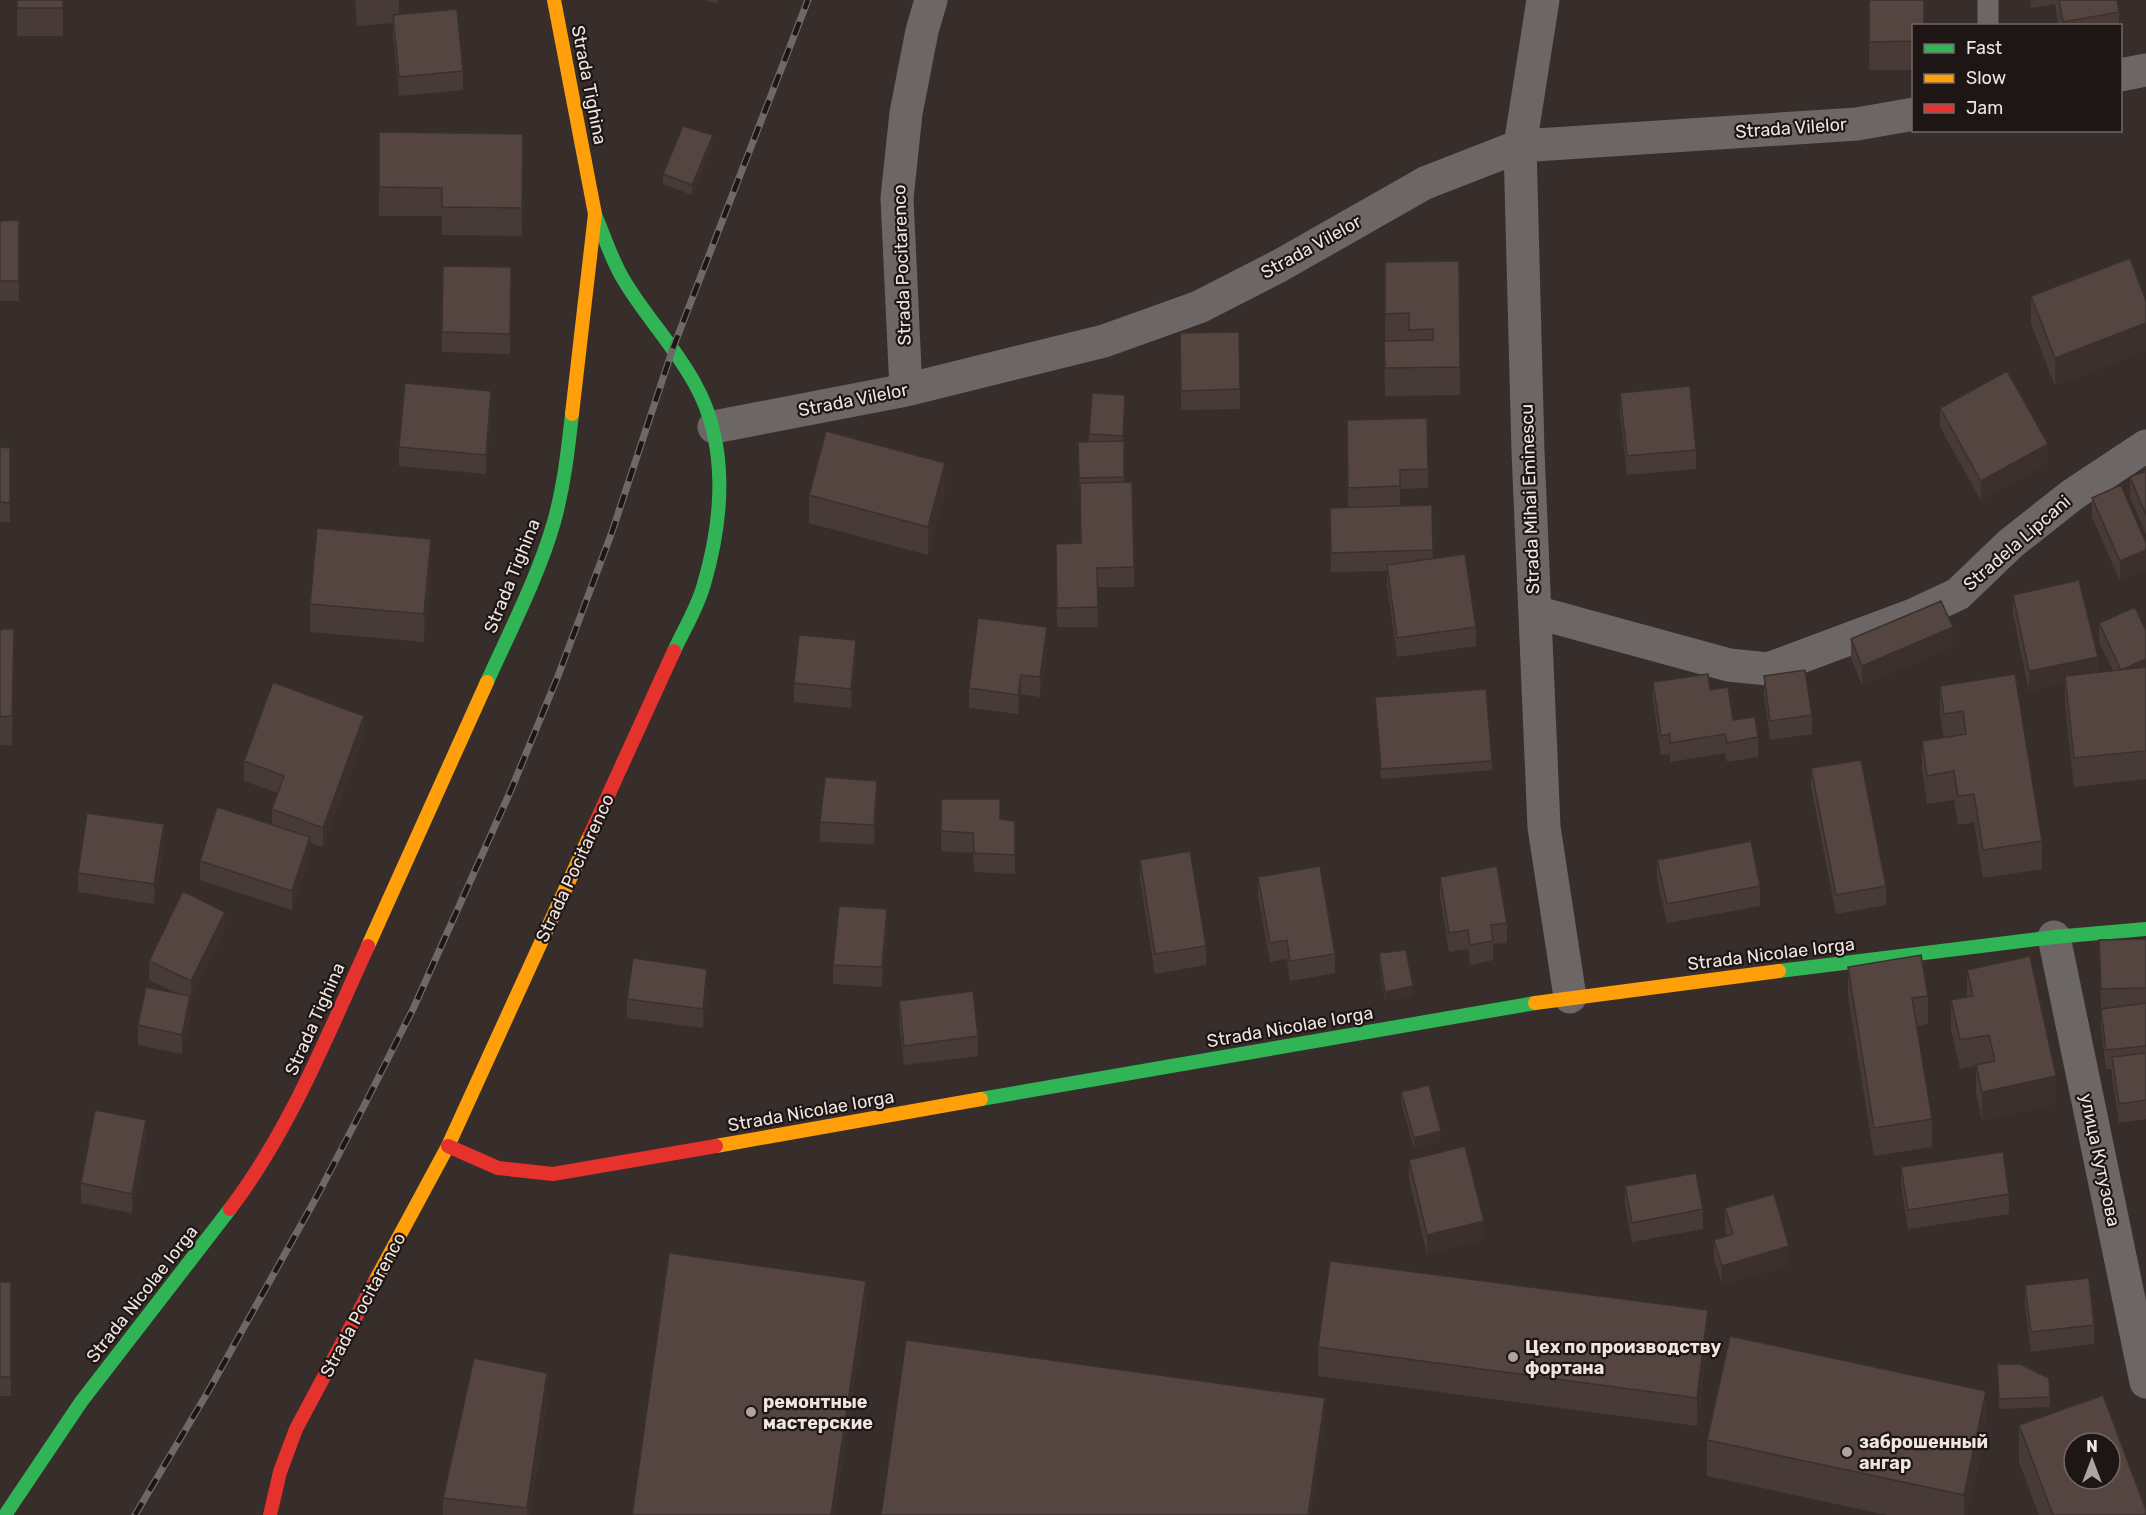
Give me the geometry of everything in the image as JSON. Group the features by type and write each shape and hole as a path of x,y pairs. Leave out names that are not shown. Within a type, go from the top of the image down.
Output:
{"street":[{"name":"Strada Tighina","path":"302,1092 539,567 554,521 565,473 595,214 554,0"},
{"name":"Strada Pocitarenco","path":"906,390 897,198 906,113 922,31 931,0"},
{"name":"Strada Mihai Eminescu","path":"1543,0 1520,146 1544,827 1570,997"},
{"path":"2122,75 2146,70"},
{"name":"Strada Vilelor","path":"714,427 906,390 1104,341 1198,307 1279,266 1425,183 1520,146 1857,124 1912,114"},
{"name":"Strada Pocitarenco","path":"270,1515 280,1472 296,1429 448,1146 704,586 718,524 720,482 714,427 696,385 673,348 624,281 595,214"},
{"name":"Stradela Lipcani","path":"1535,612 1729,665 1768,669 1913,615 1958,594 2010,544 2072,495 2146,446"},
{"name":"Strada Nicolae Iorga","path":"448,1146 498,1168 554,1174 1570,997 2054,937 2146,929"},
{"name":"улица Кутузова","path":"2054,937 2146,1382"},
{"name":"Strada Nicolae Iorga","path":"5,1515 81,1402 245,1189 302,1092"}],"lane":[{"path":"1988,0 1988,24"}],"building":[{"path":"17,0 63,0 63,8 17,8"},
{"path":"1869,0 1924,0 1924,24 1912,24 1912,41 1869,42"},
{"path":"2059,0 2117,0 2119,12 2063,22"},
{"path":"457,9 463,71 399,77 393,15"},
{"path":"683,126 713,135 692,185 663,174"},
{"path":"379,132 523,134 522,208 442,207 442,188 379,187"},
{"path":"19,220 19,281 0,281 0,221"},
{"path":"2130,258 2146,301 2146,323 2055,358 2031,296"},
{"path":"1459,261 1460,367 1385,368 1384,341 1433,340 1433,329 1409,330 1409,313 1385,314 1385,262"},
{"path":"443,266 511,267 510,334 442,332"},
{"path":"1239,332 1240,389 1181,391 1180,333"},
{"path":"2007,371 2048,444 1981,481 1940,408"},
{"path":"405,383 491,391 486,455 399,447"},
{"path":"1690,386 1696,450 1627,456 1620,393"},
{"path":"1092,393 1125,395 1123,436 1089,434"},
{"path":"1427,418 1428,469 1400,470 1400,486 1348,488 1347,420"},
{"path":"826,431 945,463 928,527 809,495"},
{"path":"1124,441 1124,477 1079,478 1078,442"},
{"path":"0,447 10,448 10,503 0,502"},
{"path":"2146,471 2146,515 2130,477"},
{"path":"1132,482 1134,567 1097,568 1098,607 1057,608 1056,544 1081,543 1080,483"},
{"path":"2121,485 2146,543 2146,550 2120,561 2092,498"},
{"path":"1432,505 1433,550 1331,553 1330,508"},
{"path":"317,528 431,539 424,614 310,604"},
{"path":"1465,554 1476,627 1397,638 1387,565"},
{"path":"2079,580 2098,657 2029,671 2013,595"},
{"path":"1941,601 1953,627 1862,666 1851,639"},
{"path":"2135,607 2146,631 2146,659 2121,670 2099,623"},
{"path":"978,618 1047,627 1040,677 1021,675 1018,695 969,688"},
{"path":"0,629 14,629 12,716 0,717"},
{"path":"799,635 856,640 851,689 794,683"},
{"path":"2146,667 2146,751 2074,758 2065,676"},
{"path":"1805,670 1812,715 1770,721 1764,676"},
{"path":"1708,674 1710,690 1728,687 1733,720 1755,717 1758,737 1727,743 1725,734 1670,743 1670,734 1661,736 1653,682"},
{"path":"2015,674 2042,841 1983,850 1974,794 1958,796 1954,771 1927,776 1922,741 1966,734 1963,711 1944,714 1940,686"},
{"path":"273,682 364,716 323,828 272,809 284,776 244,761"},
{"path":"1486,689 1492,761 1381,769 1375,697"},
{"path":"1861,760 1886,886 1836,895 1811,768"},
{"path":"825,777 877,781 874,825 820,822"},
{"path":"941,799 1000,799 1000,819 1015,821 1015,855 974,853 973,833 941,831"},
{"path":"217,807 310,837 292,891 200,861"},
{"path":"87,813 164,824 154,884 78,873"},
{"path":"1751,841 1760,886 1667,904 1657,860"},
{"path":"1190,851 1206,946 1155,954 1140,860"},
{"path":"1320,866 1335,954 1290,961 1287,940 1270,943 1258,877"},
{"path":"1497,866 1507,923 1491,925 1493,941 1470,945 1468,930 1449,933 1440,877"},
{"path":"183,891 225,912 191,981 149,961"},
{"path":"839,906 887,909 882,967 833,965"},
{"path":"2146,939 2146,988 2101,989 2099,940"},
{"path":"1406,950 1413,986 1385,992 1379,953"},
{"path":"1921,955 1928,996 1912,998 1932,1119 1874,1128 1848,967"},
{"path":"2030,956 2056,1076 1982,1092 1976,1065 1995,1061 1989,1035 1960,1040 1951,1000 1973,996 1967,970"},
{"path":"633,958 707,969 703,1009 627,999"},
{"path":"146,987 190,996 182,1035 138,1025"},
{"path":"973,991 978,1036 904,1046 899,1001"},
{"path":"2146,1003 2146,1046 2106,1050 2101,1009"},
{"path":"2146,1053 2146,1100 2119,1104 2112,1057"},
{"path":"1429,1085 1441,1131 1414,1138 1401,1092"},
{"path":"95,1110 146,1120 132,1194 81,1183"},
{"path":"1465,1146 1484,1221 1427,1235 1409,1160"},
{"path":"2003,1152 2009,1194 1908,1210 1901,1167"},
{"path":"1696,1173 1703,1209 1632,1223 1625,1186"},
{"path":"1774,1194 1789,1246 1722,1266 1714,1240 1733,1234 1725,1208"},
{"name":"ремонтные мастерские","path":"669,1253 866,1281 831,1515 632,1515"},
{"name":"Цех по производству фортана","path":"1330,1261 1708,1310 1697,1398 1318,1347"},
{"path":"2089,1278 2094,1325 2031,1332 2025,1285"},
{"path":"0,1282 11,1282 11,1377 0,1377"},
{"name":"заброшенный ангар","path":"1730,1336 1986,1391 1964,1495 1707,1440"},
{"path":"906,1340 1325,1398 1308,1515 881,1515"},
{"path":"474,1358 547,1373 527,1508 443,1498"},
{"path":"1997,1364 2020,1364 2049,1378 2050,1397 1999,1399"},
{"path":"2103,1395 2116,1431 2062,1431 2062,1491 2122,1491 2122,1446 2146,1515 2053,1515 2019,1425"}],"railway":[{"path":"135,1515 209,1390 316,1198 366,1102 414,1007 511,790 558,676 612,532 673,348 808,0"}],"traffic: fast":[{"path":"595,215 620,274 679,357 695,384 706,407 718,457 718,508 710,559 695,610 674,651"},
{"path":"487,682 524,603 548,542 560,495 572,414"},
{"path":"1779,971 2054,937 2146,929"},
{"path":"981,1099 1535,1003"},
{"path":"5,1515 81,1402 230,1209"}],"traffic: slow":[{"path":"554,0 595,214 572,414"},
{"path":"368,946 487,682"},
{"path":"374,1283 448,1146 590,835"},
{"path":"1535,1003 1779,971"},
{"path":"716,1146 981,1099"}],"traffic: jam":[{"path":"590,835 674,651"},
{"path":"230,1209 251,1179 289,1115 368,946"},
{"path":"448,1146 498,1168 553,1174 716,1146"},
{"path":"270,1515 280,1472 296,1429 374,1283"}],"place":[{"name":"Цех по производству фортана","path":"1513,1357"},
{"name":"ремонтные мастерские","path":"751,1412"},
{"name":"заброшенный ангар","path":"1847,1452"}]}
